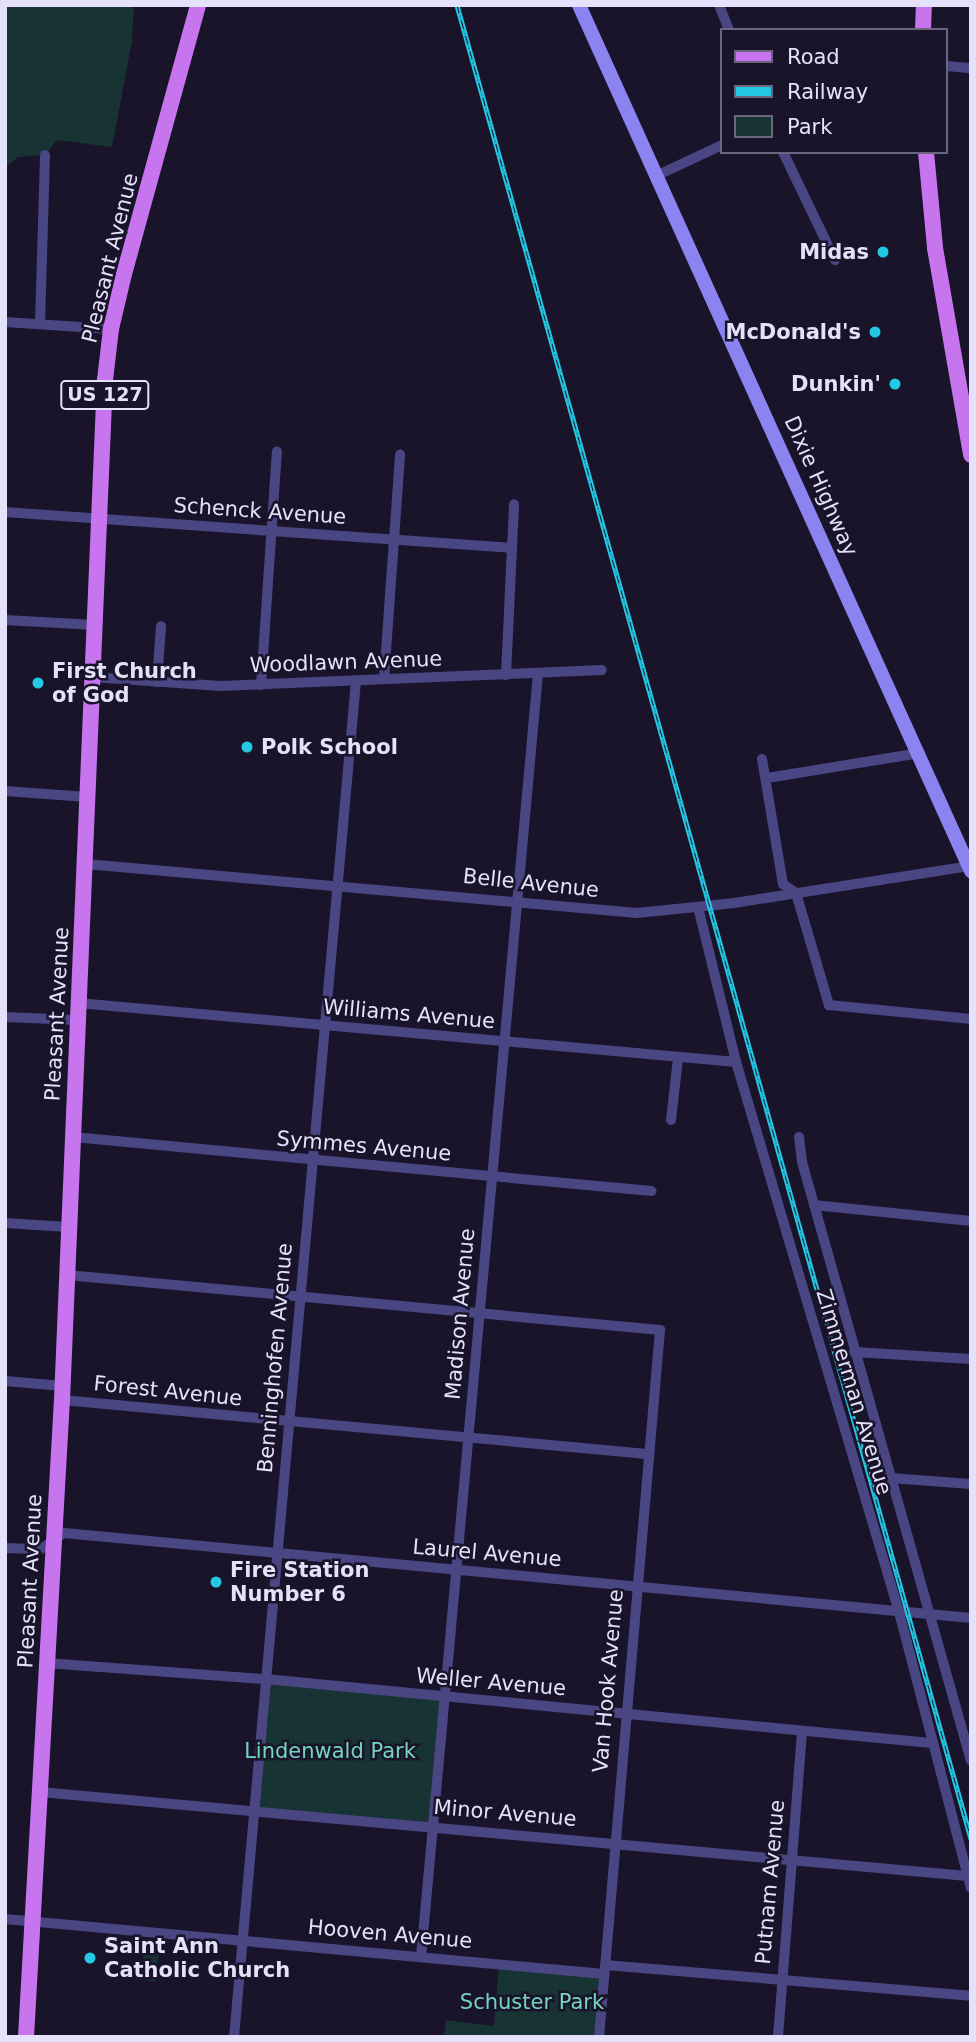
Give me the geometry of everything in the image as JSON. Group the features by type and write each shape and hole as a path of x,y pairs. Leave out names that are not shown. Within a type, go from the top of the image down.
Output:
{"main road":[{"name":"Pleasant Avenue","path":"26,2037 62,1393 99,519 111,329 198,5"},
{"path":"923,28 924,5"},
{"path":"926,154 935,248 971,455"}],"street":[{"name":"Dixie Highway","path":"579,5 920,753 970,869"},
{"path":"719,5 728,28"},
{"path":"948,66 971,68"},
{"path":"656,176 720,146"},
{"path":"784,154 835,260"},
{"path":"40,324 46,155"},
{"path":"5,322 111,329"},
{"path":"261,685 277,452"},
{"path":"384,679 400,455"},
{"path":"506,676 514,504"},
{"name":"Schenck Avenue","path":"5,512 512,548"},
{"path":"5,620 95,625"},
{"path":"157,682 161,626"},
{"name":"Woodlawn Avenue","path":"92,677 261,685 602,670"},
{"name":"Madison Avenue","path":"421,1957 538,674"},
{"name":"Benninghofen Avenue","path":"234,2037 356,682"},
{"path":"767,778 920,753"},
{"path":"762,759 783,884 796,893 829,1005 971,1019"},
{"path":"5,791 87,797"},
{"name":"Belle Avenue","path":"86,864 337,884 637,913 970,869"},
{"name":"Zimmerman Avenue","path":"698,907 736,1062 899,1612 931,1743 971,1888"},
{"name":"Williams Avenue","path":"79,1003 678,1059 736,1062"},
{"path":"5,1017 77,1020"},
{"path":"671,1120 678,1059"},
{"name":"Symmes Avenue","path":"73,1137 312,1162 651,1191"},
{"name":"Zimmerman Avenue","path":"799,1137 814,1205 929,1615"},
{"path":"814,1205 971,1221"},
{"path":"5,1223 68,1227"},
{"path":"67,1275 480,1314"},
{"name":"Van Hook Avenue","path":"480,1314 660,1329 624,1713 598,2037"},
{"path":"855,1352 971,1359"},
{"name":"Forest Avenue","path":"5,1381 62,1393 289,1422 647,1454"},
{"path":"890,1478 971,1484"},
{"name":"Laurel Avenue","path":"5,1548 41,1549 64,1533 971,1619"},
{"path":"929,1615 971,1761"},
{"name":"Weller Avenue","path":"46,1663 265,1679 931,1743"},
{"name":"Putnam Avenue","path":"778,2037 780,1980 793,1858 802,1731"},
{"name":"Minor Avenue","path":"40,1792 254,1809 967,1875"},
{"name":"Hooven Avenue","path":"5,1919 421,1957 780,1980 971,1996"}],"green space":[{"path":"5,5 134,5 132,41 112,147 57,140 45,155 18,157 5,168"},
{"name":"Lindenwald Park","path":"265,1679 446,1698 432,1827 251,1808"},
{"path":"144,1952 159,1954 155,1982 140,1980"},
{"name":"Schuster Park","path":"499,1964 604,1974 599,2037 444,2037 446,2020 494,2026"}],"railway":[{"path":"457,5 971,1839"}],"place":[{"name":"Midas","path":"883,252"},
{"name":"McDonald's","path":"875,332"},
{"name":"Dunkin'","path":"895,384"},
{"name":"First Church of God","path":"38,683"},
{"name":"Polk School","path":"247,747"},
{"name":"Fire Station Number 6","path":"216,1582"},
{"name":"Saint Ann Catholic Church","path":"90,1958"}]}
